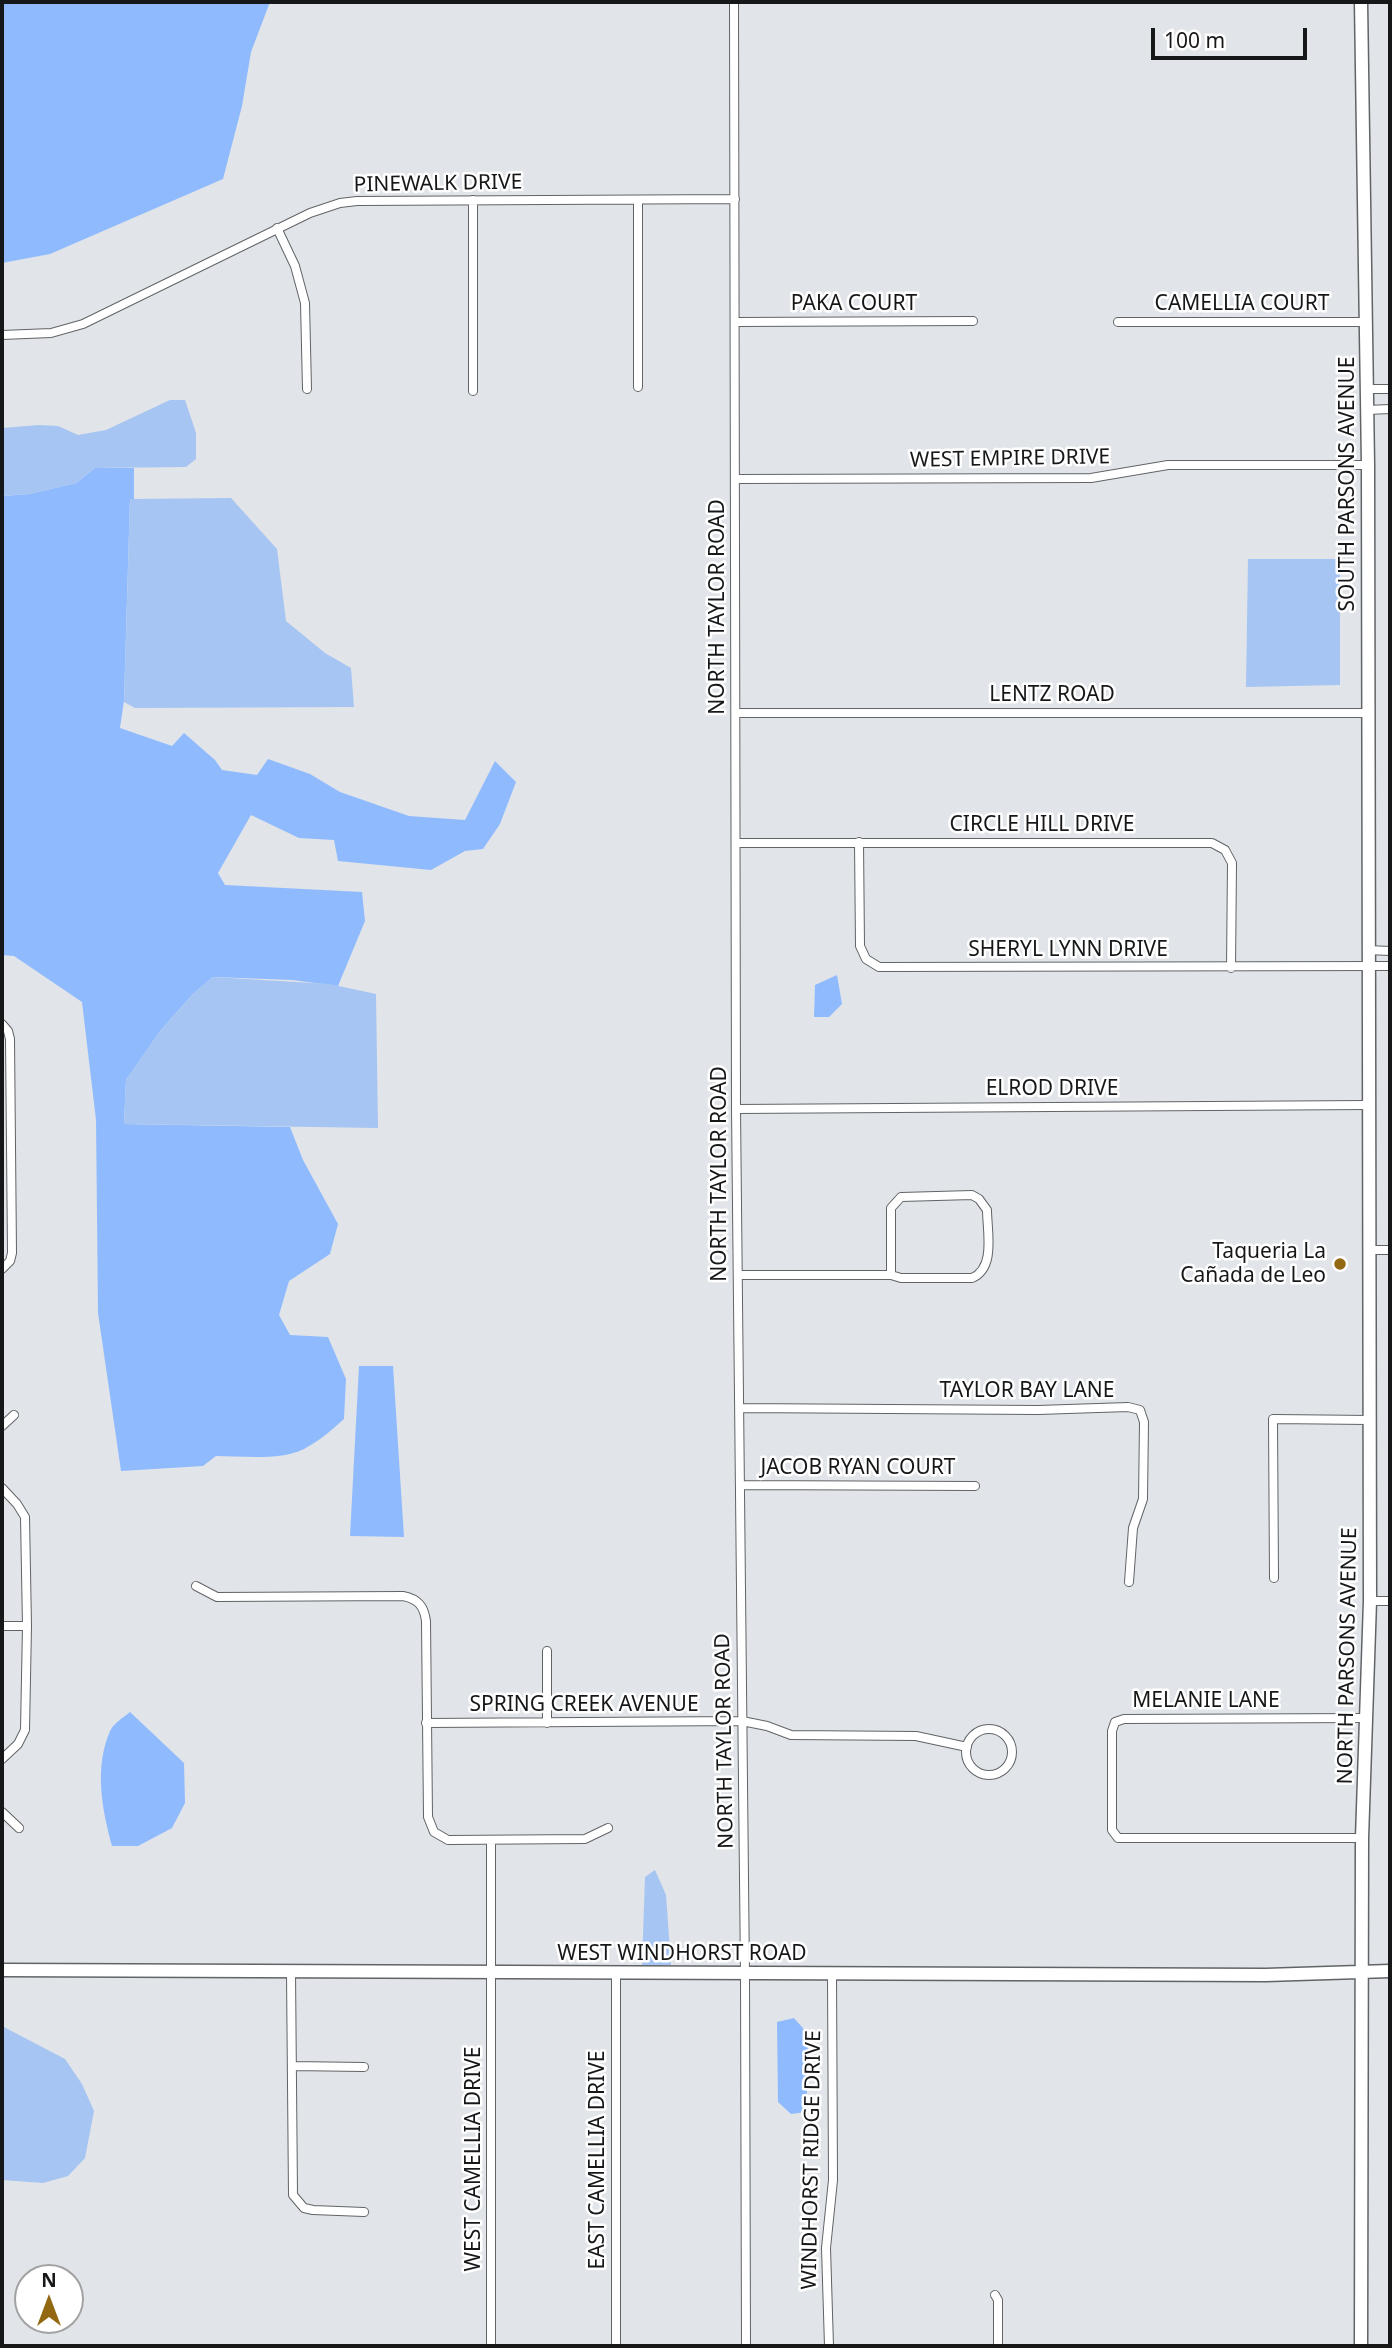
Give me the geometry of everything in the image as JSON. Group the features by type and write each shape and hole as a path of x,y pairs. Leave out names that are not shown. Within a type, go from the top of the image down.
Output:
{"main road":[{"name":"SOUTH PARSONS AVENUE","path":"1361,2 1368,465 1367,967"},
{"name":"NORTH PARSONS AVENUE","path":"1361,2346 1362,1838 1370,1601 1367,967"},
{"name":"WEST WINDHORST ROAD","path":"2,1970 1287,1975 1390,1971"}],"street":[{"name":"NORTH TAYLOR ROAD","path":"734,2 736,1109 746,2346"},
{"name":"PINEWALK DRIVE","path":"2,335 51,333 83,324 310,212 340,203 735,199"},
{"path":"472,200 473,391"},
{"path":"638,200 638,387"},
{"path":"277,228 295,266 305,303 307,389"},
{"name":"PAKA COURT","path":"736,322 973,321"},
{"name":"CAMELLIA COURT","path":"1118,322 1366,322"},
{"path":"1367,389 1390,389"},
{"path":"1367,410 1390,410"},
{"name":"WEST EMPIRE DRIVE","path":"735,479 1091,478 1168,465 1368,465"},
{"name":"LENTZ ROAD","path":"736,713 1368,713"},
{"name":"SHERYL LYNN DRIVE","path":"859,842 860,946 866,959 878,967 1390,966"},
{"name":"CIRCLE HILL DRIVE","path":"737,843 1219,845 1229,855 1232,863 1231,968"},
{"path":"1367,950 1390,951"},
{"path":"2,1024 10,1039 12,1146 12,1253 10,1261 2,1269"},
{"name":"ELROD DRIVE","path":"736,1109 1368,1105"},
{"path":"2,1146 12,1146"},
{"path":"738,1276 891,1275 901,1278 972,1278 980,1275 987,1264 987,1210 983,1203 972,1195 901,1196 891,1208 891,1275"},
{"path":"1369,1250 1390,1250"},
{"name":"TAYLOR BAY LANE","path":"740,1408 1038,1410 1128,1407 1140,1410 1144,1422 1143,1499 1133,1528 1129,1582"},
{"path":"2,1426 14,1415"},
{"path":"1274,1578 1273,1419 1370,1420"},
{"name":"JACOB RYAN COURT","path":"741,1485 975,1486"},
{"path":"2,1488 18,1504 25,1517 27,1626 25,1730 18,1744 2,1759"},
{"path":"196,1586 217,1597 403,1595 412,1598 425,1611 426,1620 430,1826 440,1837 448,1840 491,1841 585,1839 608,1828"},
{"path":"1370,1601 1390,1601"},
{"path":"2,1626 27,1626"},
{"path":"547,1651 547,1723"},
{"name":"MELANIE LANE","path":"1362,1838 1118,1838 1112,1830 1112,1731 1115,1722 1124,1719 1366,1718"},
{"name":"SPRING CREEK AVENUE","path":"426,1723 742,1721 791,1735 916,1736 967,1746"},
{"path":"991,1730 1005,1736 1010,1742 1012,1756 999,1773 984,1775 968,1761 967,1746 976,1734 991,1730"},
{"path":"2,1812 19,1828"},
{"name":"WEST CAMELLIA DRIVE","path":"491,1841 491,2346"},
{"path":"291,1972 293,2195 304,2208 364,2212"},
{"name":"EAST CAMELLIA DRIVE","path":"616,1973 616,2346"},
{"name":"WINDHORST RIDGE DRIVE","path":"829,2346 826,2248 833,2180 832,1974"},
{"path":"292,2066 364,2067"},
{"path":"995,2295 998,2300 998,2346"}],"shaded area":[{"path":"2,2 270,2 251,52 242,106 223,179 50,254 2,263"},
{"path":"170,400 185,400 196,433 196,459 186,467 95,468 76,483 29,494 2,496 2,428 58,426 78,435 106,430"},
{"path":"95,468 134,468 134,499 130,499 124,701 120,728 172,746 184,733 215,760 222,770 257,775 268,759 310,774 340,792 409,816 465,820 495,761 516,782 500,824 483,849 465,851 431,870 338,861 334,840 299,838 251,815 218,873 225,885 362,892 365,921 338,986 292,980 213,977 193,994 161,1030 126,1080 124,1124 290,1127 303,1160 338,1224 330,1254 289,1281 279,1315 290,1335 328,1337 346,1379 344,1419 310,1446 284,1455 216,1456 203,1466 121,1471 98,1313 96,1120 82,1002 14,956 2,955 2,496 29,494 76,483"},
{"path":"231,498 277,549 286,621 325,653 351,668 354,707 135,708 124,702 130,499"},
{"path":"1248,559 1340,559 1340,685 1246,687"},
{"path":"837,975 842,1004 829,1017 814,1017 815,985"},
{"path":"213,977 329,984 376,994 378,1128 124,1124 126,1080 161,1030 193,994"},
{"path":"359,1366 393,1366 404,1537 350,1536"},
{"path":"130,1712 184,1763 185,1803 172,1828 138,1846 112,1846 101,1788 102,1759 110,1731"},
{"path":"655,1870 666,1895 671,1965 642,1965 645,1877"},
{"path":"794,2018 809,2035 806,2112 791,2114 778,2102 777,2022"},
{"path":"2,2026 65,2059 82,2084 94,2111 85,2158 68,2176 43,2183 2,2180"}],"place":[{"name":"Taqueria La Cañada de Leo","path":"1340,1264"}]}
